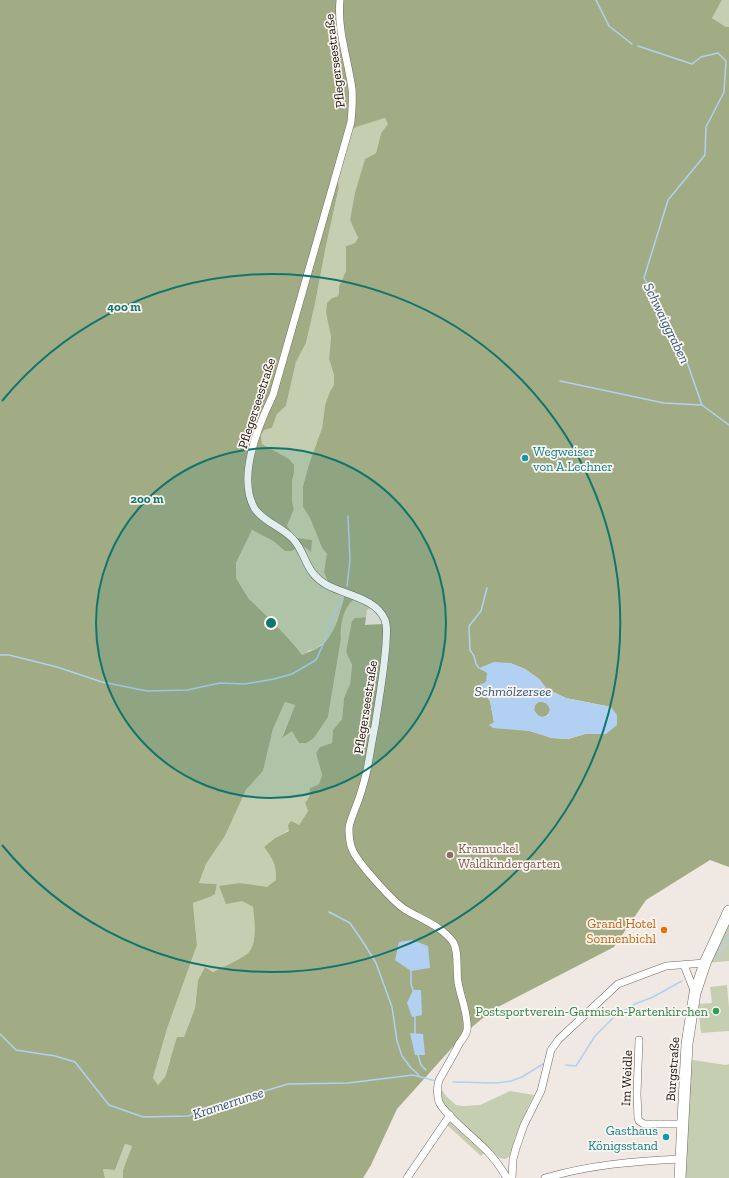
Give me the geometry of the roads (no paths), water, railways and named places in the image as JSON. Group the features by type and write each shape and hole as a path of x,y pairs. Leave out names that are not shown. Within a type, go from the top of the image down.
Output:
{"main road":[{"name":"Burgstraße","path":"680,1178 687,1044 695,993 705,963 729,912"}],"street":[{"name":"Pflegerseestraße","path":"340,0 342,43 352,89 353,102 351,122 273,395 260,423 253,449 248,482 252,502 256,510 293,539 298,545 308,567 316,576 324,583 372,605 381,613 385,621 387,630 384,665 367,770 349,828 352,850 370,874 395,902 405,910 425,919 447,934 454,943 457,951 456,972 466,1014 467,1031 438,1083 438,1096 440,1103 450,1115"},
{"path":"512,1178 513,1159 524,1124 541,1090 551,1050 559,1039 618,984 666,966 684,966 705,963"},
{"path":"684,966 695,993"},
{"name":"Im Weidle","path":"639,1040 637,1094 639,1121 644,1124 682,1124"},
{"path":"407,1178 450,1115 498,1163 507,1178"},
{"path":"498,1163 509,1162 513,1159"},
{"path":"545,1178 602,1165 681,1159"}],"water":[{"name":"Schmölzersee","path":"494,662 510,663 525,669 539,679 547,689 566,698 611,707 617,715 617,725 606,734 585,734 568,739 552,738 530,731 493,728 489,725 494,722 490,701 478,686 486,682 487,673 479,668","holes":["539,702 545,703 549,708 550,710 548,716 540,716 534,710 535,705"]},
{"path":"412,940 428,946 430,968 411,971 395,960 399,942"},
{"path":"413,990 421,990 422,1015 412,1017 407,1003"},
{"path":"410,1033 423,1034 425,1055 415,1055"}],"waterway":[{"name":"Schwaiggraben","path":"596,0 609,26 632,44"},
{"name":"Schwaiggraben","path":"638,46 692,64 701,57 718,53 726,61 724,92 706,127 705,155 668,200 644,278 660,306 688,365 702,405 729,425"},
{"path":"560,381 664,403 702,405"},
{"path":"347,586 350,560 348,516"},
{"path":"479,668 470,650 469,626 481,611 487,588"},
{"path":"0,655 9,655 57,667 102,682 147,691 187,690 220,683 245,684 292,674 316,660 333,616 343,596"},
{"path":"329,912 350,923 376,963 392,1007 397,1041 402,1056 411,1068 419,1075"},
{"path":"718,958 729,936"},
{"path":"411,971 411,984 413,990"},
{"path":"566,1065 576,1066 595,1036 614,1017 635,1004 653,997 682,981"},
{"path":"415,1016 415,1034"},
{"name":"Kramerrunse","path":"0,1034 16,1050 55,1056 75,1062 109,1105 143,1117 188,1116 288,1084 348,1083 413,1075 436,1081"},
{"path":"418,1055 421,1065 426,1070"},
{"path":"453,1082 496,1083 511,1081 522,1077 543,1064"}],"place":[{"name":"Wegweiser von A.Lechner","path":"525,458"},
{"name":"Kramuckel Waldkindergarten","path":"450,855"},
{"name":"Grand Hotel Sonnenbichl","path":"664,930"},
{"name":"Postsportverein-Garmisch-Partenkirchen","path":"716,1011"},
{"name":"Gasthaus Königsstand","path":"666,1137"}]}
